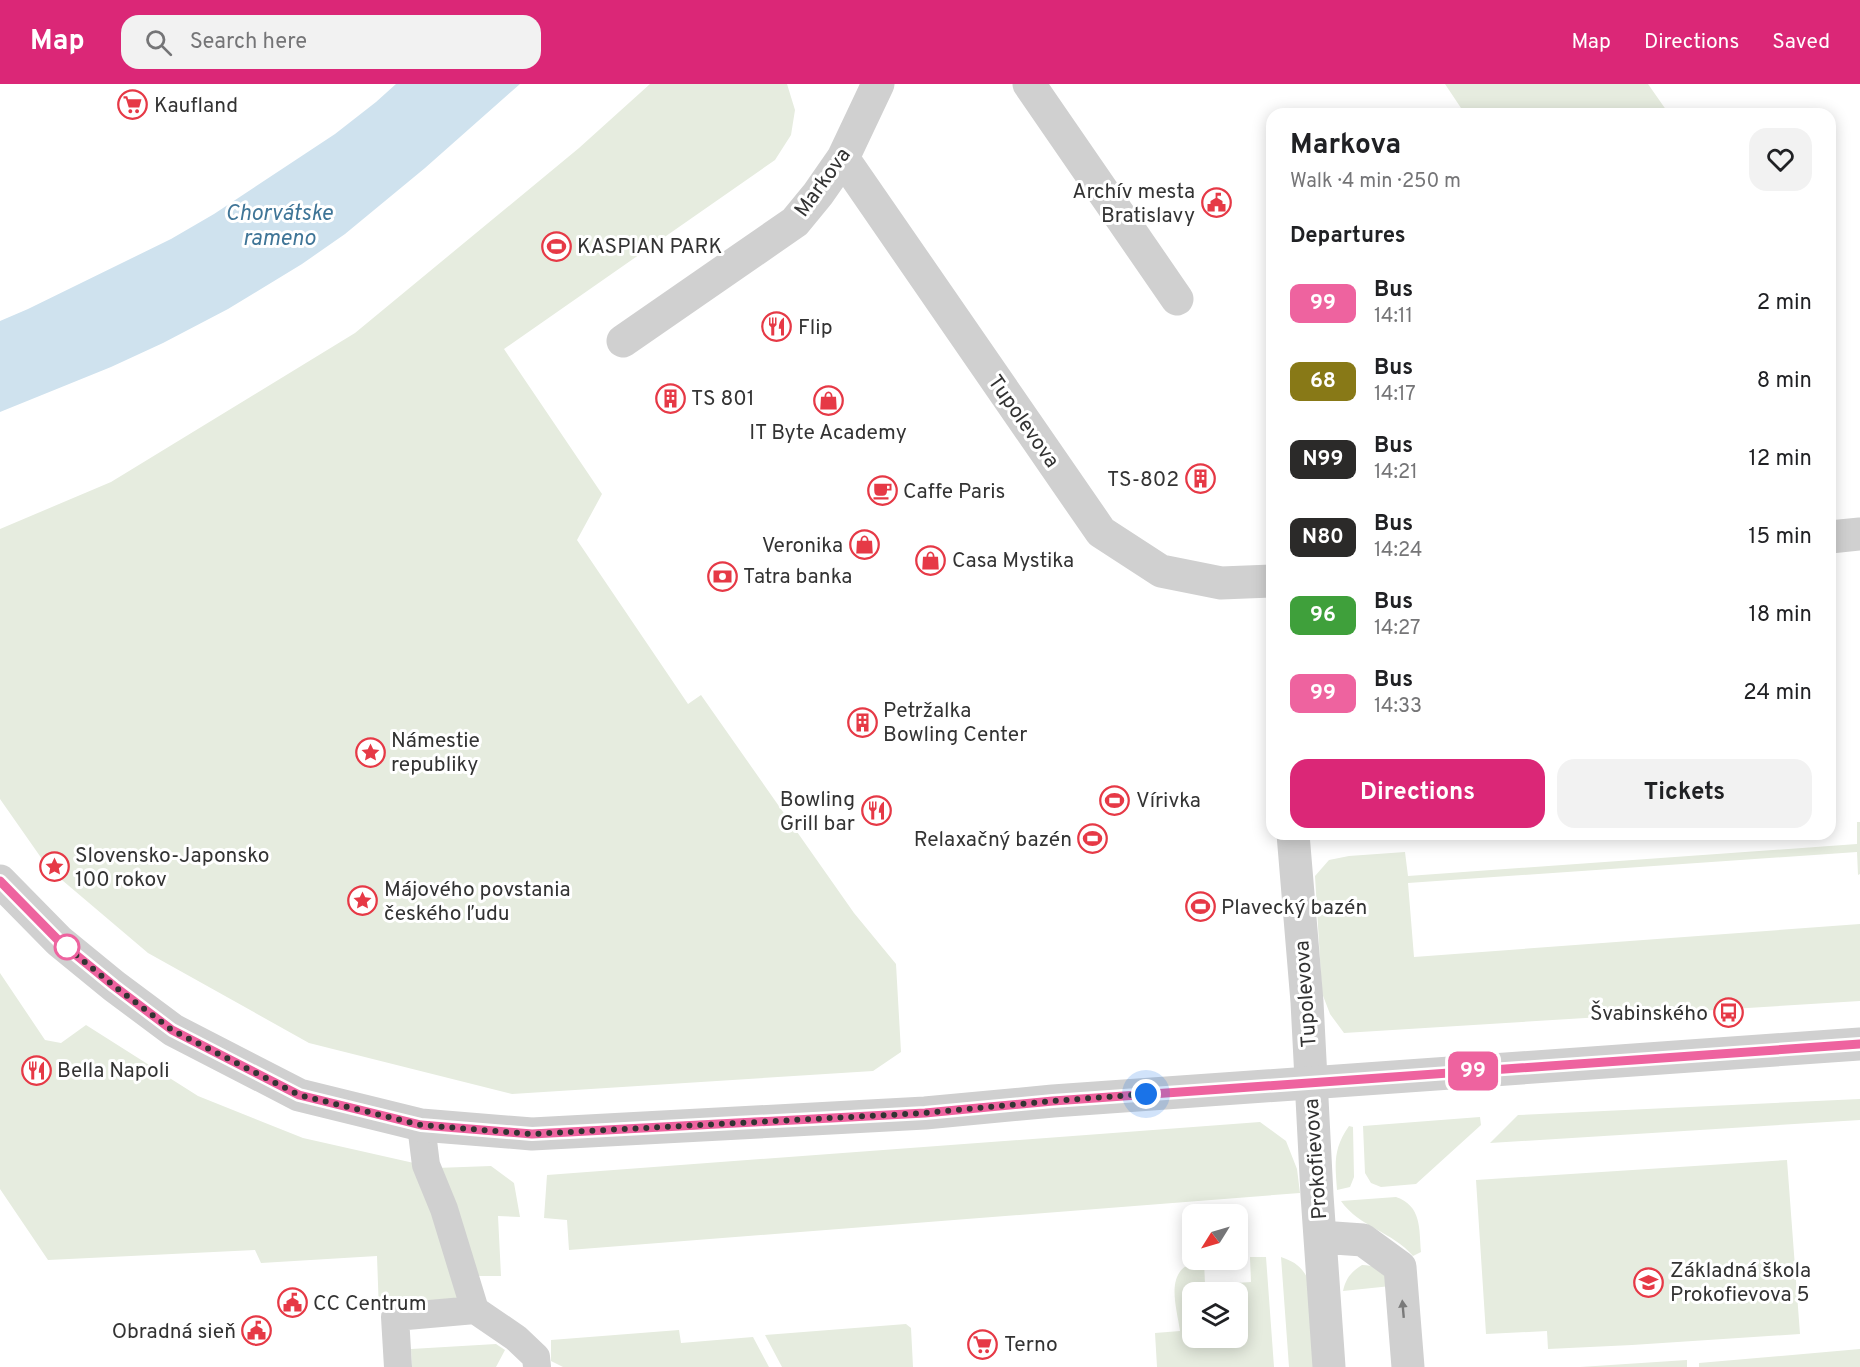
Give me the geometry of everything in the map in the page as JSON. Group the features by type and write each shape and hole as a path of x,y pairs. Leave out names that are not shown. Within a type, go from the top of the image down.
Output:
{"street":[{"name":"Markova","path":"622,341 795,222 843,158 878,84"},
{"path":"1029,84 1177,299"},
{"name":"Tupolevova","path":"843,158 1101,532 1161,571 1221,583 1266,581"},
{"path":"1836,536 1860,534"},
{"name":"Tupolevova","path":"1294,840 1307,1002 1310,1082"},
{"path":"0,881 59,941 172,1030 299,1095 421,1125 532,1134 925,1113 1310,1082 1860,1044"},
{"name":"Prokofievova","path":"1310,1082 1329,1367"},
{"path":"421,1125 426,1165 444,1209 475,1310 516,1338 536,1357 537,1367"},
{"name":"Prokofievova","path":"1320,1237 1363,1240 1400,1267 1408,1367"},
{"path":"398,1367 395,1317 475,1310"}],"shaded area":[{"name":"Námestie republiky","path":"650,84 787,84 795,110 791,135 775,160 504,349 602,494 577,540 688,704 701,695 854,913 896,964 901,1052 873,1071 512,1094 309,1043 148,953 49,869 0,799 0,529 111,482 355,333 579,148"},
{"path":"1445,84 1648,84 1665,108 1461,108"},
{"path":"1857,822 1860,822 1860,874 1858,875 1857,852 1408,883 1414,957 1860,924 1860,1001 1344,1033 1330,1014 1322,993 1315,876 1329,860 1349,856 1405,852 1408,876 1857,844"},
{"path":"0,973 45,1040 61,1043 86,1025 198,1096 303,1138 436,1168 491,1166 514,1183 520,1217 498,1216 501,1276 457,1276 460,1301 379,1312 377,1256 261,1263 255,1250 48,1260 0,1189"},
{"path":"1860,1099 1860,1120 1490,1143 1518,1115"},
{"path":"1480,1117 1481,1125 1416,1184 1381,1187 1371,1183 1365,1173 1363,1126"},
{"path":"1260,1122 1286,1141 1297,1169 1300,1193 569,1250 567,1220 544,1218 547,1175"},
{"path":"1349,1126 1353,1127 1354,1177 1350,1187 1337,1190 1336,1157 1340,1142"},
{"path":"1787,1160 1800,1334 1548,1349 1547,1331 1486,1334 1476,1180"},
{"path":"1396,1197 1411,1206 1415,1212 1421,1252 1413,1256 1396,1241 1366,1224 1348,1210 1341,1201"},
{"path":"1250,1257 1266,1257 1274,1367 1157,1367 1155,1333 1180,1331 1175,1287 1182,1269 1204,1270 1205,1282 1182,1282 1182,1348 1248,1348 1248,1282 1251,1282"},
{"path":"1281,1257 1297,1265 1308,1279 1316,1367 1289,1367"},
{"path":"1362,1265 1373,1266 1381,1270 1391,1286 1343,1291 1350,1276"},
{"path":"906,1324 911,1328 913,1367 782,1367 765,1335"},
{"path":"679,1330 681,1343 753,1337 769,1367 563,1367 551,1361 551,1340"},
{"path":"496,1344 505,1350 496,1367 412,1367 411,1349"},
{"path":"1860,1349 1860,1367 1699,1367 1699,1363"},
{"path":"1687,1360 1687,1367 1580,1367"}],"water":[{"name":"Chorvátske rameno","path":"396,84 520,84 425,168 345,234 302,264 228,309 163,343 111,367 0,412 0,321 171,239 214,214 335,134"}],"bus line":[{"name":"99","path":"0,881 59,941 172,1030 299,1095 421,1125 532,1134 732,1125 925,1113 1053,1101 1860,1044"}],"place":[{"name":"Kaufland","path":"133,105"},
{"name":"Archív mesta Bratislavy","path":"1216,203"},
{"name":"KASPIAN PARK","path":"556,246"},
{"name":"Flip","path":"777,327"},
{"name":"TS 801","path":"670,398"},
{"name":"IT Byte Academy","path":"828,401"},
{"name":"TS-802","path":"1200,479"},
{"name":"Caffe Paris","path":"882,491"},
{"name":"Veronika","path":"864,545"},
{"name":"Casa Mystika","path":"931,560"},
{"name":"Tatra banka","path":"722,576"},
{"name":"Petržalka Bowling Center","path":"862,722"},
{"name":"Námestie republiky","path":"370,752"},
{"name":"Vírivka","path":"1115,800"},
{"name":"Bowling Grill bar","path":"876,811"},
{"name":"Relaxačný bazén","path":"1093,839"},
{"name":"Slovensko-Japonsko 100 rokov","path":"54,867"},
{"name":"Májového povstania českého ľudu","path":"363,901"},
{"name":"Plavecký bazén","path":"1200,907"},
{"name":"Švabinského","path":"1729,1013"},
{"name":"Bella Napoli","path":"36,1070"},
{"name":"Základná škola Prokofievova 5","path":"1649,1282"},
{"name":"CC Centrum","path":"292,1303"},
{"name":"Obradná sieň","path":"257,1331"},
{"name":"Terno","path":"983,1344"}],"route":[{"path":"67,947 59,941 172,1030 299,1095 421,1125 532,1134 925,1113 1146,1094"}]}
